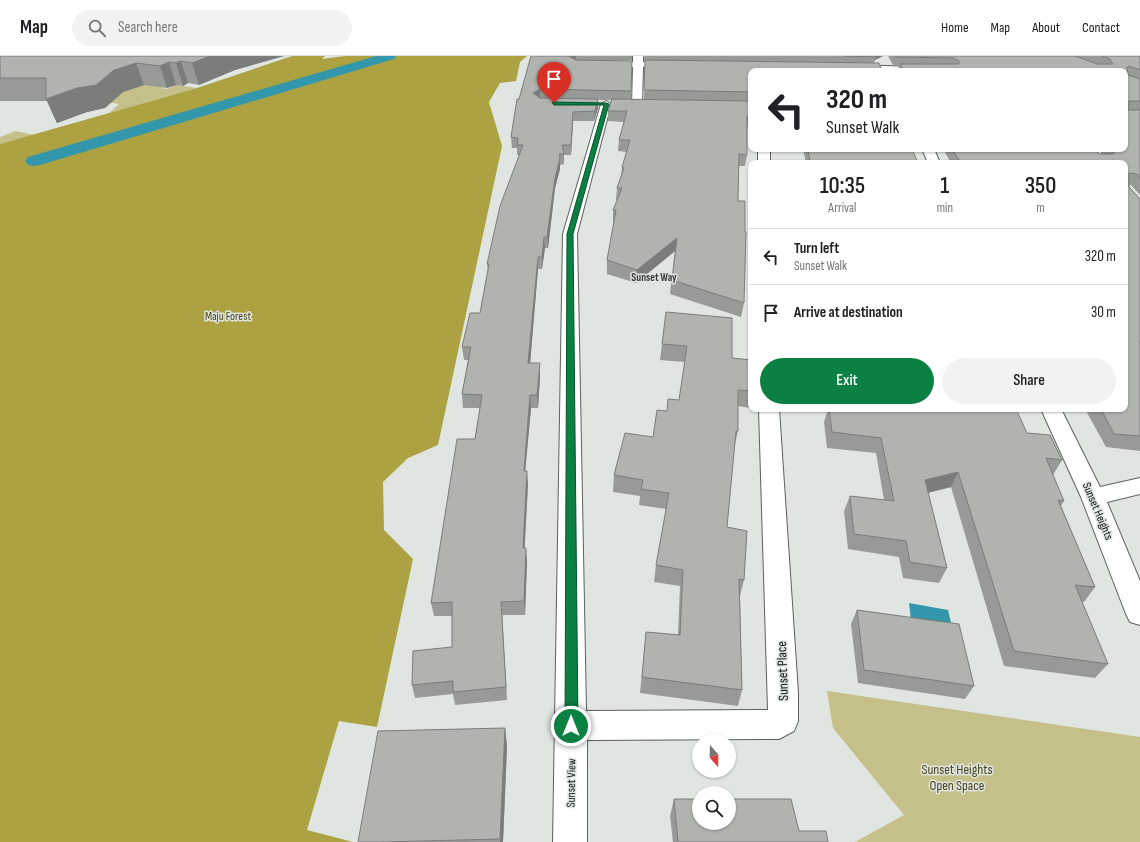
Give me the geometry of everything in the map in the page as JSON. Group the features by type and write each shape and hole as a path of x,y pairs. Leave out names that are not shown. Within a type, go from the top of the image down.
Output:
{"street":[{"path":"592,64 638,60 686,65"},
{"path":"637,105 638,60"},
{"name":"Sunset View","path":"570,842 570,234 604,104"},
{"name":"Sunset Place","path":"571,726 779,724 783,721 783,693 768,412"},
{"name":"Sunset Heights","path":"1052,412 1093,497 1140,614"},
{"path":"1093,497 1140,486"}],"green space":[{"name":"Maju Forest","path":"292,56 325,56 322,59 345,56 527,56 520,62 516,81 500,83 489,102 502,146 438,445 408,458 383,482 384,530 413,559 377,727 339,721 307,830 353,842 0,842 0,144 197,88"},
{"path":"61,73 168,84 161,88 167,89 176,85 197,88 109,113 119,104 24,88"},
{"path":"16,131 34,135 0,144 0,137"},
{"name":"Sunset Heights Open Space","path":"827,691 1140,737 1140,842 855,842 904,815 833,728"}],"water":[{"path":"909,603 948,610 952,627 911,620"}],"building":[{"path":"0,56 210,56 192,63 181,61 176,63 169,62 160,66 136,63 114,70 96,85 77,88 46,99 46,78 0,78"},
{"path":"531,56 570,56 576,60 632,61 631,91 540,89 533,93 540,98 598,99 595,111 573,112 571,145 562,145 564,154 559,154 560,158 555,178 547,237 544,237 542,257 538,257 528,363 540,363 537,395 530,395 524,471 527,471 523,548 526,548 524,601 501,602 506,687 453,692 453,681 412,685 413,651 452,647 452,602 431,603 457,439 475,439 482,395 462,394 471,347 462,347 470,313 480,313 489,264 487,264 500,206 523,145 517,145 518,138 511,137 517,99 519,99"},
{"path":"844,56 875,56 876,57"},
{"path":"895,56 1075,56 1097,64 1113,64 1110,59 1102,56 1140,56 1140,70 1129,66 1127,68 902,68 900,64 959,64 959,61 954,58"},
{"path":"645,60 879,63 881,68 748,68 748,92 644,90"},
{"path":"1128,75 1140,79 1140,101 1129,101 1128,103"},
{"path":"612,99 748,101 747,155 739,154 738,201 745,201 746,232 744,303 672,280 677,238 637,270 607,260 616,210 613,210 622,188 617,188 624,168 622,167 630,140 619,140 627,111 608,111"},
{"path":"1128,110 1140,110 1140,178 1137,174 1129,173 1129,187 1140,199 1140,436 1114,434 1103,412 1128,412 1128,160 959,160 954,152 1128,152"},
{"path":"808,152 913,152 917,160 810,160"},
{"path":"666,312 732,318 732,358 748,360 748,391 738,390 738,431 736,431 727,527 747,531 744,580 739,579 742,690 642,677 646,632 680,635 683,570 656,565 669,493 641,489 643,480 614,475 625,433 653,437 657,410 667,411 668,399 679,400 687,346 662,344"},
{"path":"829,412 1017,412 1027,433 1050,435 1062,460 1046,458 1064,501 1058,500 1095,587 1075,585 1108,664 1014,651 958,472 925,480 947,568 910,562 906,541 854,534 850,496 894,501 881,438 832,432"},
{"path":"857,610 959,624 974,686 864,670"},
{"path":"505,728 500,839 358,842 378,731"},
{"path":"674,799 692,799 692,830 736,830 736,799 791,799 799,831 826,831 828,842 678,842"}],"waterway":[{"path":"34,161 390,56"}],"district":[{"name":"Sunset Way","path":"654,277"}],"route":[{"path":"554,103 606,104 570,234 571,726"}]}
